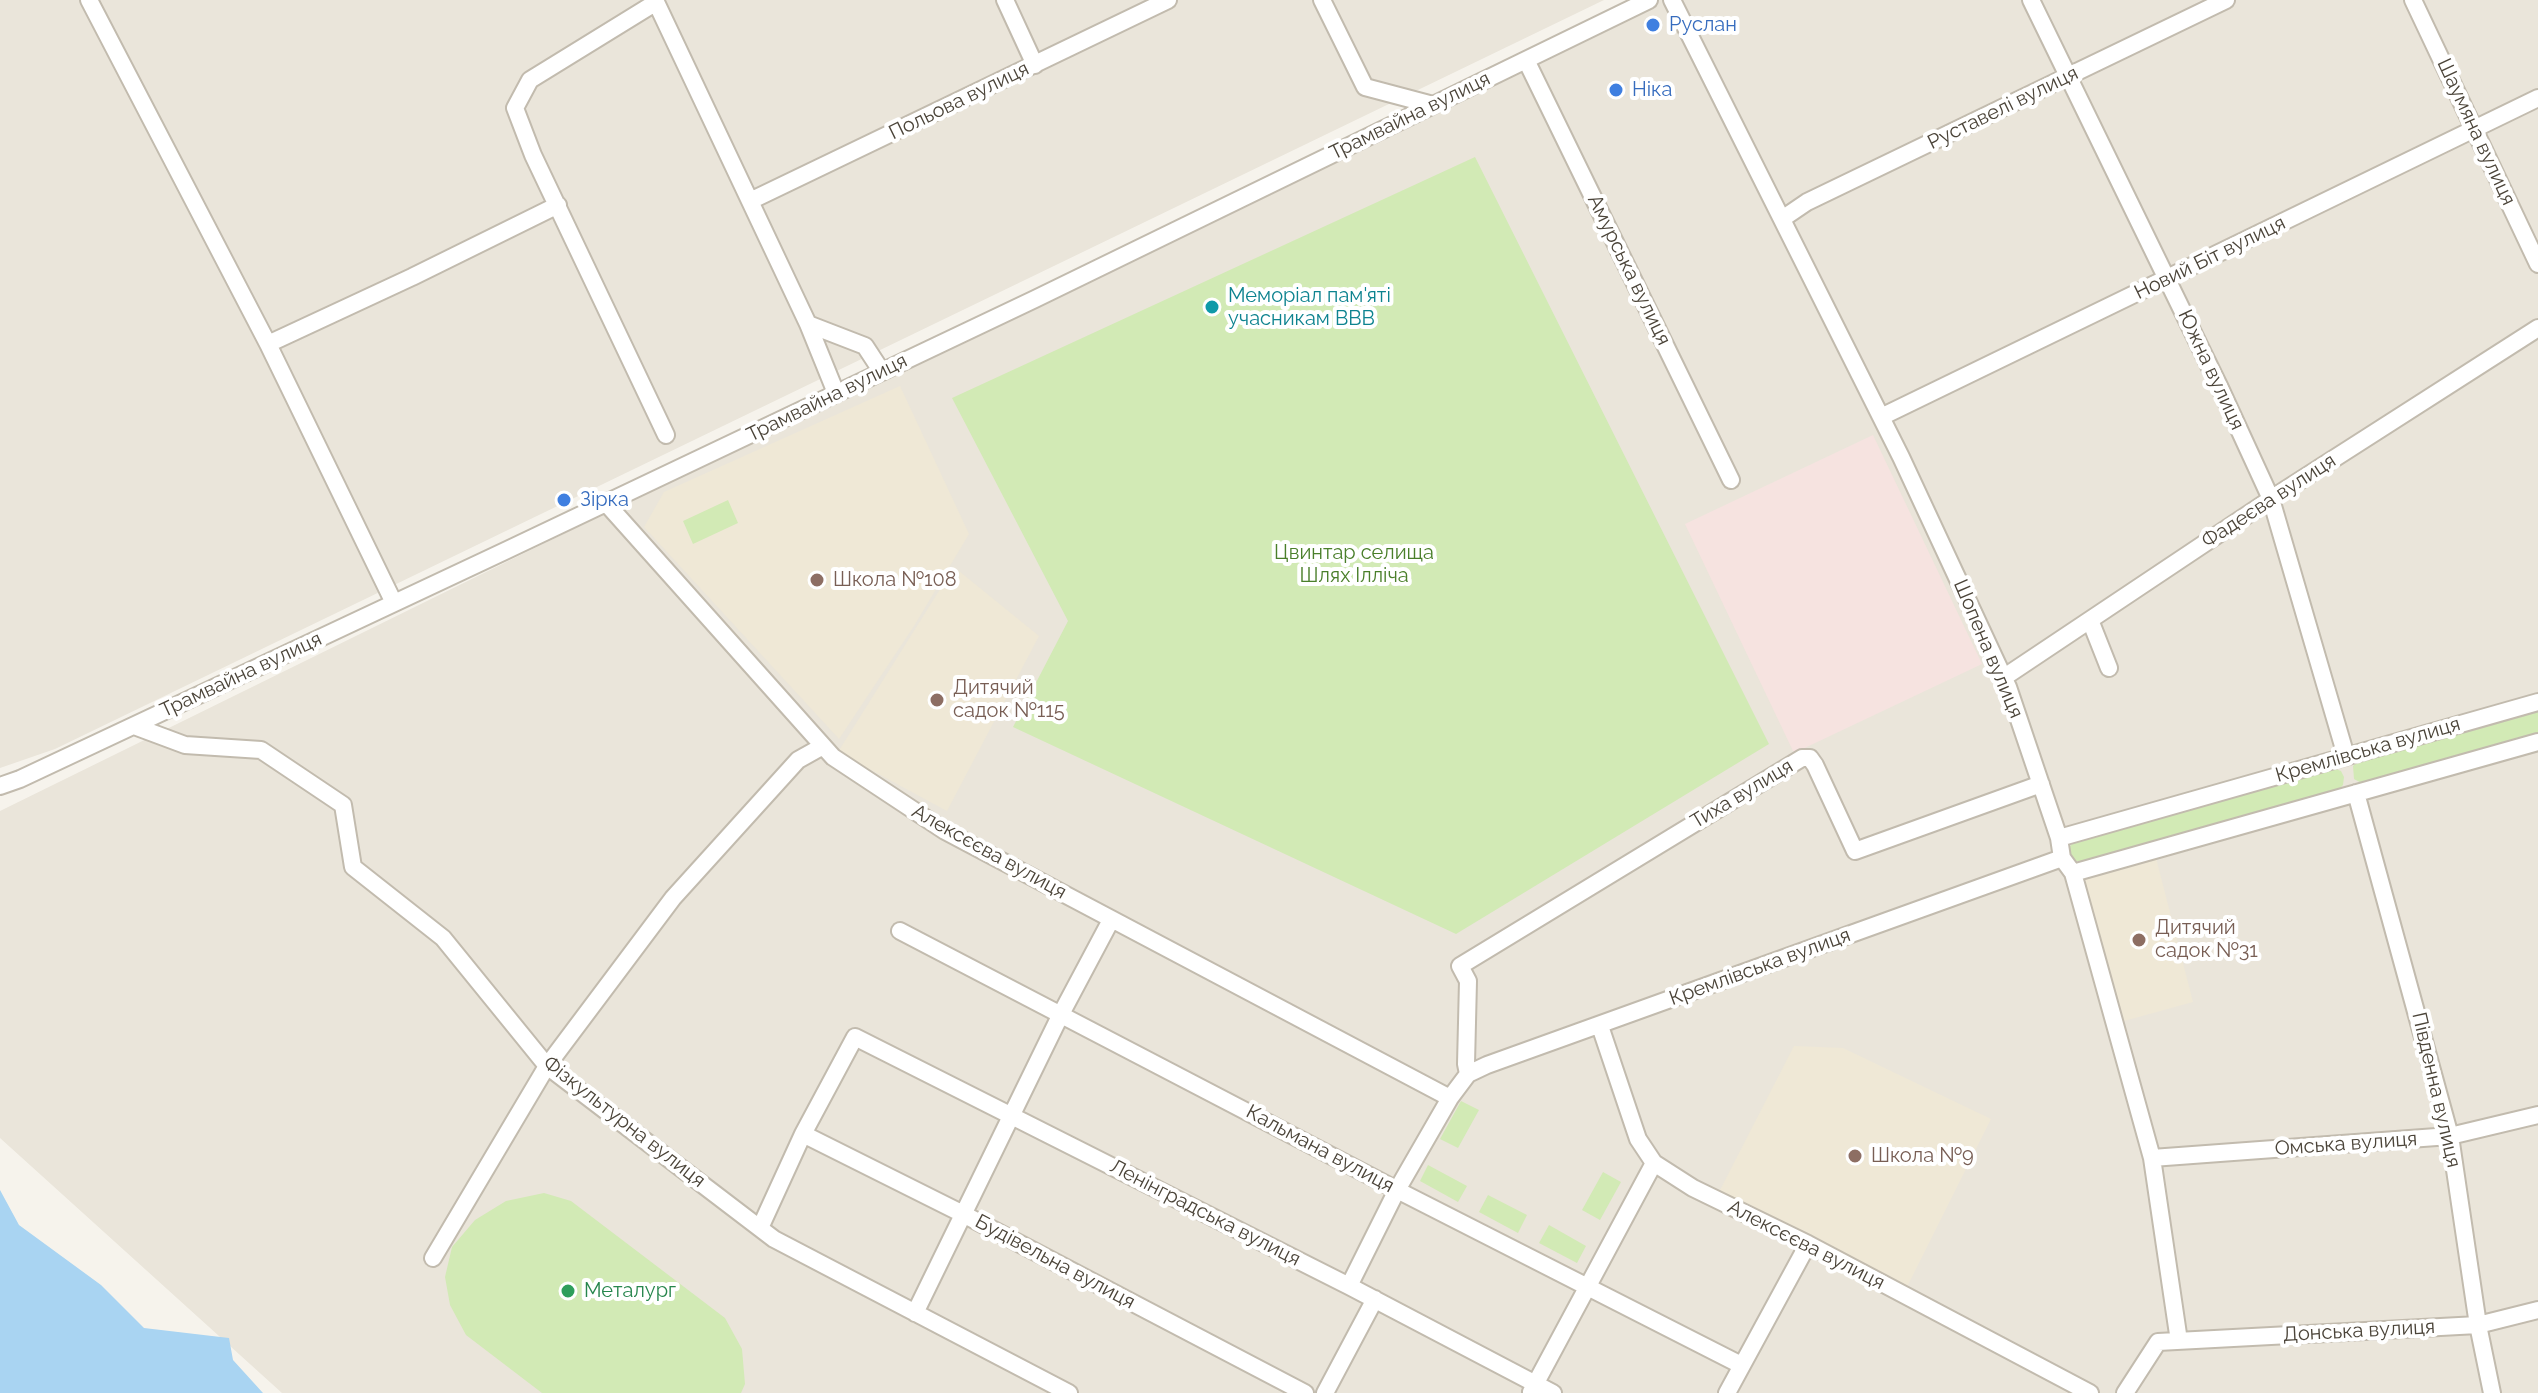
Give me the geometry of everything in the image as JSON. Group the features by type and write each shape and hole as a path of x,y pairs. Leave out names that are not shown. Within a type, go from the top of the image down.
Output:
{"street":[{"path":"89,0 268,344 394,603"},
{"path":"1005,0 1035,65"},
{"name":"Польова вулиця","path":"750,201 1168,0"},
{"path":"1322,0 1365,87 1433,105"},
{"name":"Трамвайна вулиця","path":"0,786 134,726 882,372 1649,0"},
{"name":"Шопена вулиця","path":"1672,0 1881,417 2003,678 2059,838 2062,858 2073,873 2152,1158 2179,1341"},
{"name":"Южна вулиця","path":"2031,0 2271,499 2346,756"},
{"name":"Руставелі вулиця","path":"1782,219 1807,202 2226,0"},
{"path":"666,435 533,155 515,108 530,80 655,1 808,324 836,393"},
{"name":"Шаумяна вулиця","path":"2418,2 2538,264"},
{"name":"Амурська вулиця","path":"1526,60 1731,480"},
{"name":"Новий Біт вулиця","path":"1881,417 2538,98"},
{"path":"268,344 558,205"},
{"path":"808,324 865,346 882,372"},
{"name":"Фадеєва вулиця","path":"2003,678 2271,499 2538,328"},
{"name":"Алексєєва вулиця","path":"606,503 833,757 945,831 1450,1098"},
{"path":"2090,620 2109,668"},
{"name":"Кремлівська вулиця","path":"2059,838 2538,702"},
{"name":"Фiзкультурна вулиця","path":"134,726 185,745 261,750 343,805 353,867 443,938 547,1066 774,1239 1069,1393"},
{"name":"Кремлівська вулиця","path":"2073,873 2538,742"},
{"path":"433,1258 547,1066 673,898 798,760 823,746"},
{"name":"Тиха вулиця","path":"1465,1077 1468,981 1460,966 1802,758 1810,758 1815,765 1855,851 2041,784"},
{"name":"Південна вулиця","path":"2356,793 2450,1136 2478,1325 2492,1393"},
{"name":"Кремлівська вулиця","path":"1465,1077 1487,1065 2062,858"},
{"path":"915,1313 1061,1014 1111,920"},
{"name":"Кальмана вулиця","path":"900,931 1741,1365"},
{"name":"Алексєєва вулиця","path":"1600,1026 1638,1139 1654,1163 1693,1188 1808,1244 2090,1393"},
{"name":"Ленінградська вулиця","path":"803,1134 855,1037 1375,1299 1533,1388 1553,1393"},
{"path":"1349,1286 1397,1190 1465,1077"},
{"name":"Омська вулиця","path":"2152,1158 2450,1136 2538,1115"},
{"path":"760,1228 803,1134"},
{"name":"Будівельна вулиця","path":"803,1134 1305,1393"},
{"path":"1533,1388 1654,1163"},
{"path":"1727,1393 1808,1244"},
{"path":"1325,1393 1375,1299"},
{"name":"Донська вулиця","path":"2179,1341 2478,1325 2538,1310"},
{"path":"2125,1393 2158,1342 2179,1341"}],"shaded area":[{"path":"0,0 1604,0 55,749 0,768"},
{"path":"1649,0 2538,0 2538,1393 282,1393 0,1138 0,811"},
{"name":"Школа №108","path":"900,386 969,534 914,626 839,739 644,527 664,492"},
{"path":"1873,435 1982,664 1794,753 1685,524"},
{"name":"Дитячий садок №115","path":"954,567 1039,636 947,811 838,752"},
{"name":"Дитячий садок №31","path":"2156,858 2193,1002 2124,1021 2084,878"},
{"name":"Школа №9","path":"1794,1046 1843,1048 1991,1119 1906,1289 1718,1194"}],"green space":[{"name":"Цвинтар селища Шлях Ілліча","path":"1475,157 1769,744 1456,934 1013,727 1068,621 952,398"},
{"path":"728,500 738,523 693,544 683,521"},
{"path":"2538,711 2538,736 2363,784 2354,779 2353,766 2359,761"},
{"path":"2333,768 2341,771 2344,777 2343,785 2338,790 2083,863 2074,860 2070,852 2070,846 2075,841"},
{"path":"1461,1101 1479,1110 1458,1148 1440,1139"},
{"path":"1428,1165 1467,1186 1458,1202 1420,1181"},
{"path":"1603,1172 1621,1182 1600,1220 1582,1210"},
{"name":"Металург","path":"544,1193 571,1201 725,1318 742,1349 745,1384 741,1393 542,1393 466,1335 450,1305 445,1277 452,1247 475,1220 506,1201"},
{"path":"1488,1195 1527,1215 1518,1233 1479,1212"},
{"path":"1549,1225 1586,1246 1577,1263 1539,1243"}],"water":[{"path":"0,1190 19,1225 101,1285 144,1328 229,1338 233,1360 263,1393 0,1393"}],"place":[{"name":"Руслан","path":"1653,25"},
{"name":"Ніка","path":"1616,90"},
{"name":"Меморіал пам'яті учасникам ВВВ","path":"1212,307"},
{"name":"Зірка","path":"564,500"},
{"name":"Школа №108","path":"817,580"},
{"name":"Дитячий садок №115","path":"937,700"},
{"name":"Дитячий садок №31","path":"2139,940"},
{"name":"Школа №9","path":"1855,1156"},
{"name":"Металург","path":"568,1291"}]}
